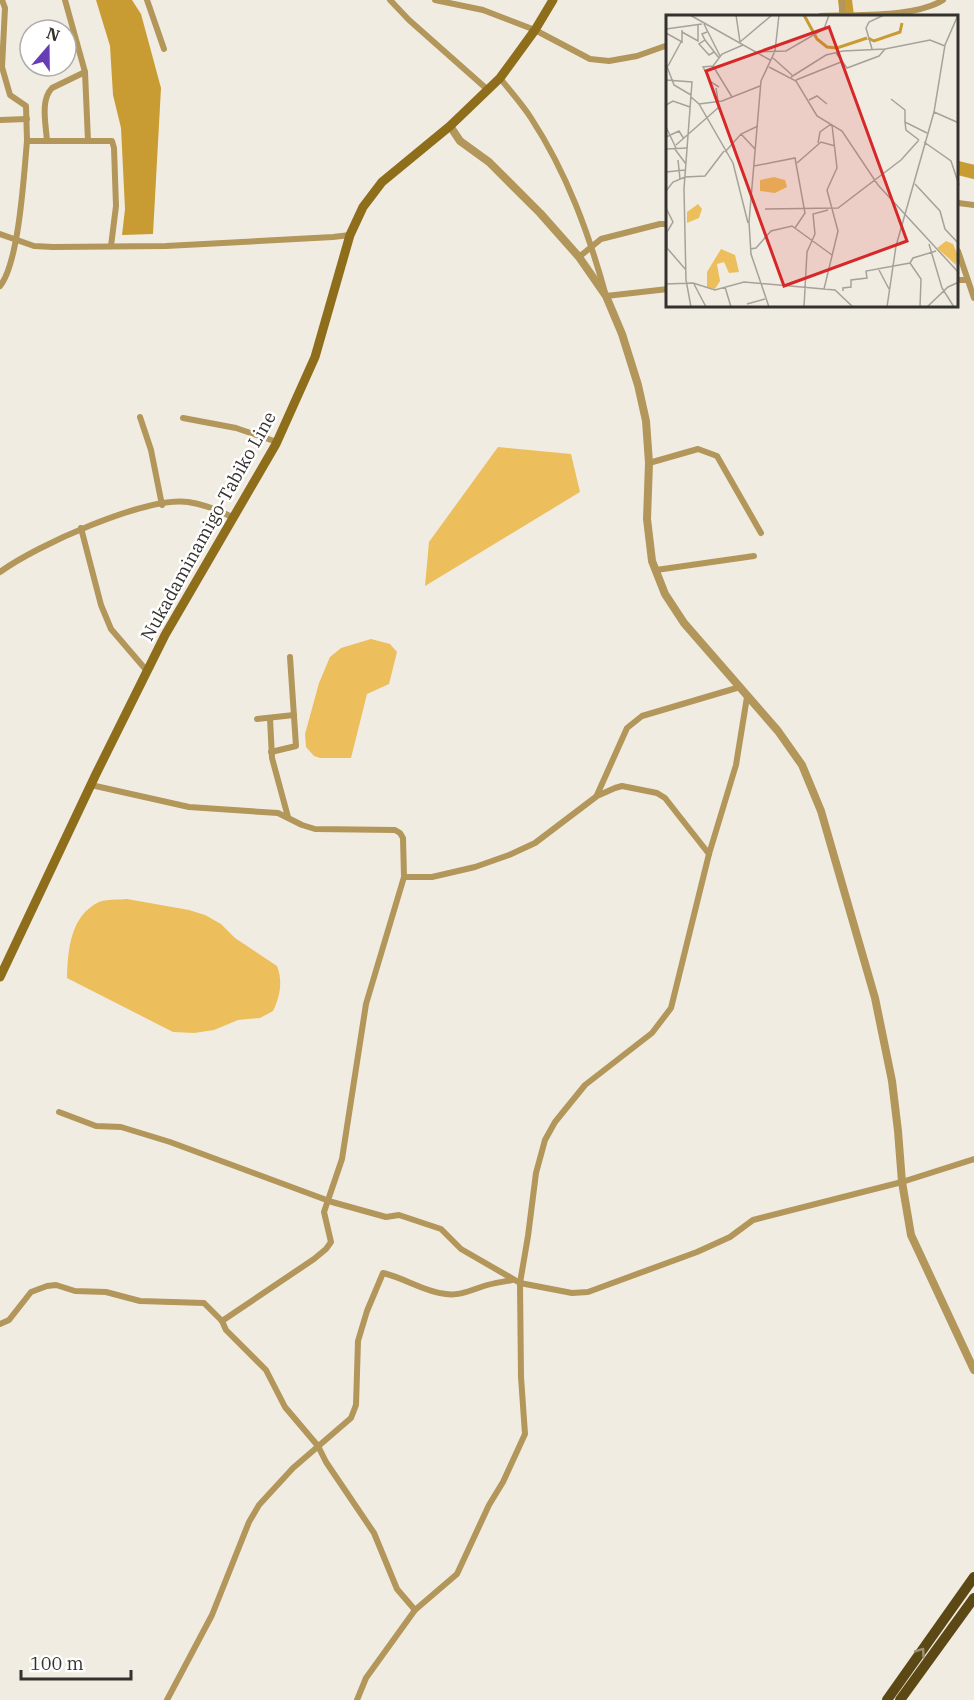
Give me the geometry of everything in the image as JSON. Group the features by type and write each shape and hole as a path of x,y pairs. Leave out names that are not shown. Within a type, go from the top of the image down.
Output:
{"highway":[{"path":"887,1700 974,1577"},
{"path":"900,1700 974,1598"}],"main road":[{"name":"Nukadaminamigo-Tabiko Line","path":"0,977 147,670 232,517 277,442 315,357 350,234 363,207 382,182 450,126 500,78 535,30 553,0"}],"street":[{"path":"0,286 8,274 15,241 27,141 26,106 10,95 2,67 2,26 5,8 2,0"},
{"path":"65,0 85,72 88,141"},
{"path":"147,0 164,49"},
{"path":"390,0 409,21 488,90"},
{"path":"435,0 483,10 535,30 590,59 609,61 637,56 666,46"},
{"path":"842,0 845,15 916,11 933,7 943,0"},
{"path":"47,141 45,101 47,92 85,72"},
{"path":"500,78 531,117 574,199 592,246 606,296 622,334 638,385 646,421 649,463 647,519 652,561 665,594 684,623 778,731 802,765 820,811 875,999 892,1081 902,1182 911,1235 974,1370"},
{"path":"0,120 27,119"},
{"path":"450,126 460,141 489,162 540,213 579,257 606,296"},
{"path":"27,141 112,141 116,206 111,246"},
{"path":"959,203 974,205"},
{"path":"579,257 601,239 666,224"},
{"path":"0,234 34,246 111,246 214,243 333,237 350,234"},
{"path":"959,257 974,298"},
{"path":"959,280 966,280"},
{"path":"606,296 666,289"},
{"path":"140,417 151,450 162,505"},
{"path":"183,418 236,428 277,442"},
{"path":"649,463 698,449 717,456 761,533"},
{"path":"0,572 81,528 153,506 188,502 232,517"},
{"path":"81,528 101,605 111,629 147,670"},
{"path":"656,570 754,556"},
{"path":"272,752 296,746 290,657"},
{"path":"597,796 627,728 642,717 740,687"},
{"path":"357,1700 366,1678 415,1611 457,1574 525,1434 516,1282 528,1236 536,1173 545,1140 555,1122 585,1085 652,1033 671,1008 709,854 736,765 747,697"},
{"path":"257,719 294,715"},
{"path":"270,718 272,752 288,817"},
{"path":"91,785 189,807 278,813 315,829 395,830 403,838 404,877 366,1004 342,1159 324,1212 331,1242 326,1250 222,1321"},
{"path":"404,877 432,877 475,867 509,855 535,843 597,796 622,786 657,793 665,798 709,854"},
{"path":"59,1112 96,1126 121,1127 170,1142 332,1202 386,1217 399,1215 441,1230 461,1249 516,1282"},
{"path":"167,1700 212,1615 258,1504 285,1476 351,1418 356,1405 358,1341 367,1311 383,1273 395,1275 420,1287 446,1294 463,1294 483,1286 516,1282 572,1293 588,1292 697,1252 730,1237 753,1220 902,1182 974,1159"},
{"path":"0,1324 9,1320 32,1292 56,1285 75,1291 106,1292 140,1300 204,1303 222,1321 226,1330 266,1370 285,1407 318,1446 374,1533 397,1589 415,1611"}],"shaded area":[{"path":"96,0 132,0 141,14 161,88 153,234 122,235 125,209 121,128 113,95 110,46"},
{"path":"498,447 571,454 580,492 425,586 429,542"},
{"path":"371,639 390,644 397,652 389,684 367,694 351,758 314,756 306,747 305,734 319,683 330,657 341,648"},
{"path":"127,899 205,915 221,924 235,938 277,966 280,989 273,1011 260,1018 238,1020 214,1030 194,1033 173,1032 67,978 72,935 82,916 99,902"}],"waterway":[{"path":"845,0 847,15"},
{"path":"959,168 974,172"}]}
